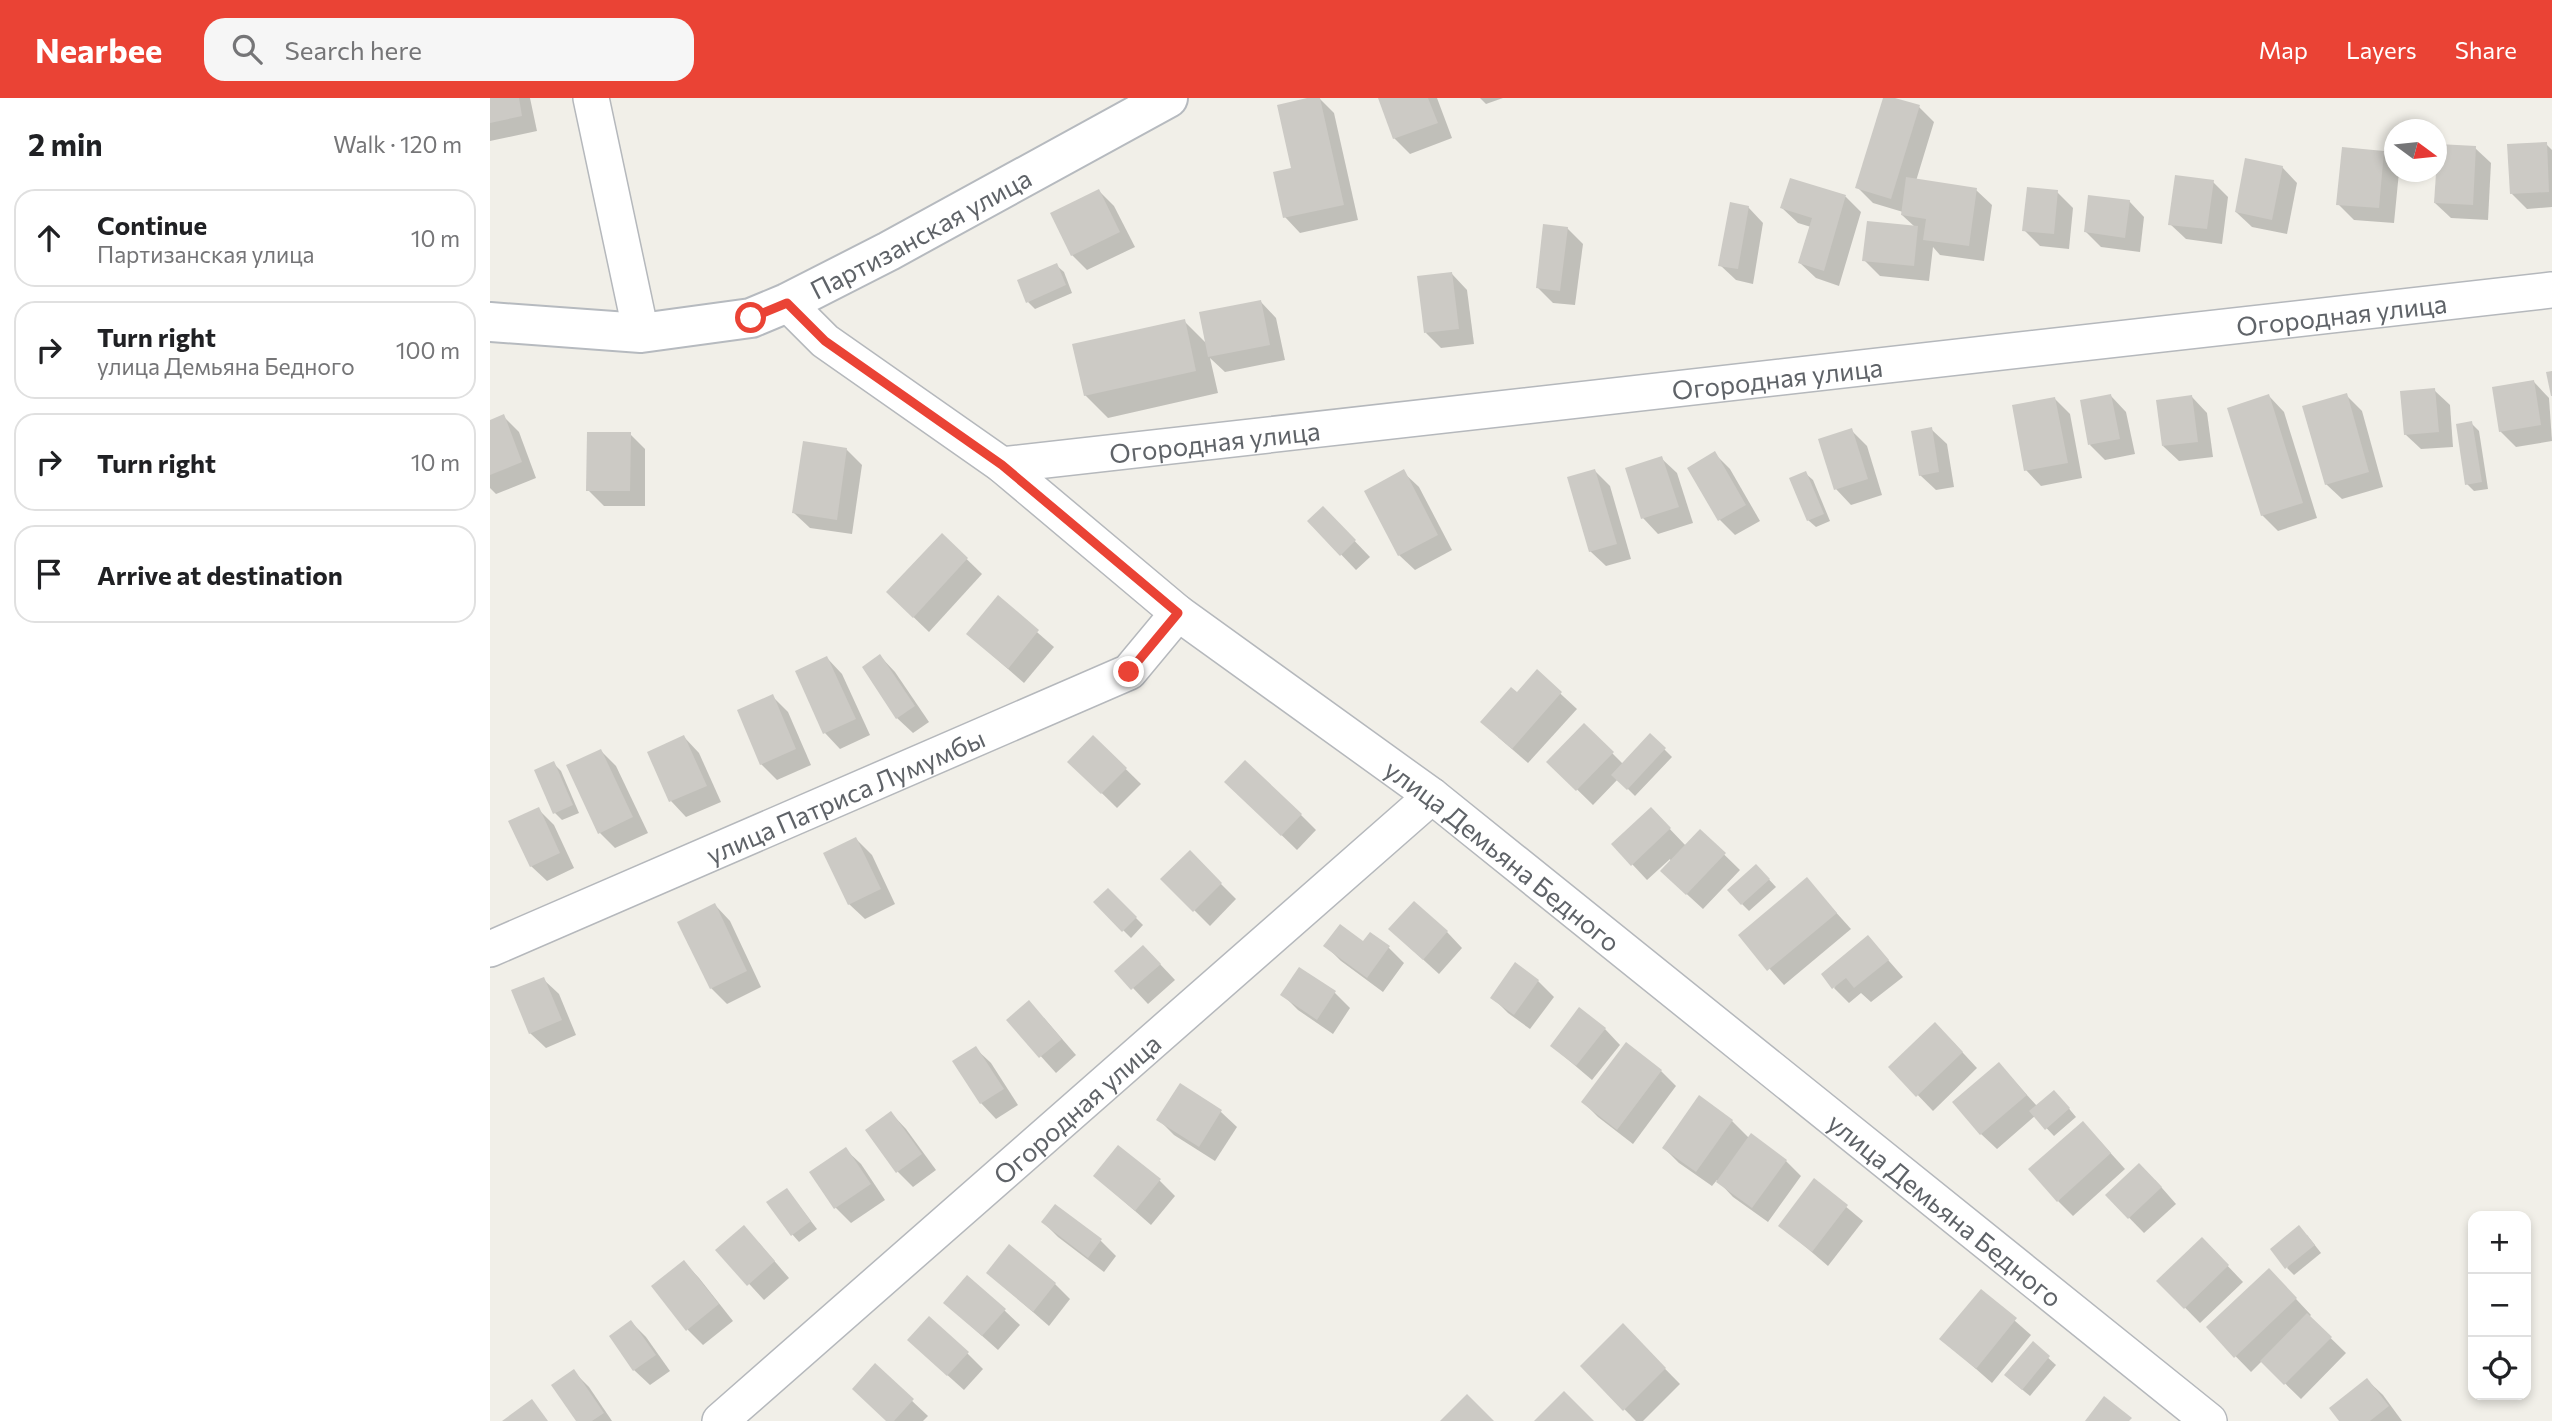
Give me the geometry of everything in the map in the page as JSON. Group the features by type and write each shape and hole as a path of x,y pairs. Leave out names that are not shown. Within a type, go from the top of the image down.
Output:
{"street":[{"path":"591,98 641,333"},
{"name":"Партизанская улица","path":"490,322 641,333 751,318 787,303 888,251 1168,98"},
{"name":"Огородная улица","path":"1002,465 2552,289"},
{"name":"улица Демьяна Бедного","path":"787,303 825,341 1002,465 1178,613 1432,796 2209,1421"},
{"name":"улица Патриса Лумумбы","path":"490,949 1129,672 1178,613"},
{"name":"Огородная улица","path":"720,1421 1432,796"}],"building":[{"path":"490,98 519,98 522,116 490,123"},
{"path":"1320,98 1344,205 1283,218 1273,172 1291,168 1277,105"},
{"path":"1378,98 1428,98 1438,123 1393,139"},
{"path":"1883,98 1895,98 1920,105 1891,199 1855,188"},
{"path":"2547,142 2549,192 2510,194 2507,144"},
{"path":"2447,144 2476,146 2473,205 2434,203 2435,182 2447,182"},
{"path":"2342,147 2384,151 2379,208 2336,205"},
{"path":"2245,158 2283,166 2272,220 2235,212"},
{"path":"2175,175 2214,180 2207,229 2168,225"},
{"path":"1906,177 1977,188 1969,246 1923,240 1926,219 1901,215"},
{"path":"1790,178 1846,195 1824,271 1798,263 1812,218 1780,208"},
{"path":"2027,187 2058,190 2054,234 2022,231"},
{"path":"1099,189 1120,232 1071,256 1050,213"},
{"path":"2088,195 2130,200 2125,238 2084,232"},
{"path":"1730,202 1749,206 1738,269 1718,266"},
{"path":"1867,221 1918,226 1914,266 1862,261"},
{"path":"1543,224 1568,227 1560,291 1536,288"},
{"path":"1057,263 1066,285 1026,303 1017,280"},
{"path":"1452,272 1459,329 1424,333 1417,276"},
{"path":"1261,300 1270,345 1208,357 1199,312"},
{"path":"1185,319 1196,371 1084,396 1072,344"},
{"path":"2552,371 2552,396 2551,396 2546,372"},
{"path":"2534,380 2541,425 2499,432 2492,387"},
{"path":"2435,388 2439,432 2404,435 2400,391"},
{"path":"2347,393 2369,472 2325,485 2302,406"},
{"path":"2111,394 2120,439 2088,445 2080,400"},
{"path":"2269,394 2303,503 2261,516 2227,408"},
{"path":"2192,395 2198,442 2162,446 2156,400"},
{"path":"2055,397 2068,463 2024,471 2012,405"},
{"path":"504,414 522,462 490,475 490,420"},
{"path":"2472,421 2482,482 2465,485 2456,424"},
{"path":"1932,427 1939,472 1919,476 1911,431"},
{"path":"1852,428 1868,479 1834,490 1818,439"},
{"path":"587,432 631,432 630,491 586,491"},
{"path":"803,441 847,448 837,520 792,513"},
{"path":"1715,451 1746,505 1718,521 1687,468"},
{"path":"1662,456 1679,507 1641,519 1625,468"},
{"path":"1404,469 1438,535 1398,556 1364,491"},
{"path":"1595,469 1617,544 1589,552 1567,477"},
{"path":"1806,471 1824,514 1807,521 1789,478"},
{"path":"1323,506 1356,540 1340,556 1307,521"},
{"path":"942,533 968,558 913,618 886,592"},
{"path":"998,595 1039,630 1008,669 966,634"},
{"path":"880,654 915,706 896,719 862,667"},
{"path":"827,656 856,719 823,734 795,671"},
{"path":"1537,669 1562,692 1512,749 1480,722 1511,687 1517,692"},
{"path":"773,694 796,749 760,765 737,710"},
{"path":"1584,723 1614,752 1576,791 1546,762"},
{"path":"1650,733 1666,748 1627,790 1611,775"},
{"path":"684,735 707,786 669,802 647,752"},
{"path":"1093,735 1127,768 1101,794 1067,762"},
{"path":"601,749 633,817 598,834 566,765"},
{"path":"1245,760 1302,814 1281,836 1224,782"},
{"path":"554,761 573,805 553,814 534,770"},
{"path":"539,807 560,853 530,867 508,821"},
{"path":"1651,807 1671,828 1631,866 1611,844"},
{"path":"1700,829 1726,853 1686,895 1660,871"},
{"path":"856,837 881,889 848,905 823,853"},
{"path":"1190,850 1222,883 1193,912 1160,879"},
{"path":"1756,864 1770,879 1741,905 1727,890"},
{"path":"1807,877 1837,913 1767,971 1738,935"},
{"path":"1108,888 1137,917 1122,932 1093,902"},
{"path":"1414,901 1448,931 1423,960 1388,929"},
{"path":"715,903 747,971 710,989 677,922"},
{"path":"1340,924 1363,941 1370,932 1390,946 1367,978 1323,946"},
{"path":"1868,935 1889,960 1854,988 1846,978 1832,989 1821,974"},
{"path":"1143,945 1161,964 1131,990 1114,971"},
{"path":"1515,962 1539,980 1514,1015 1490,998"},
{"path":"1299,967 1336,991 1317,1020 1280,995"},
{"path":"544,977 562,1020 529,1034 511,990"},
{"path":"1029,1000 1062,1039 1039,1058 1006,1020"},
{"path":"1579,1007 1606,1028 1576,1066 1550,1046"},
{"path":"1935,1022 1963,1052 1916,1097 1888,1067"},
{"path":"1626,1042 1662,1070 1617,1130 1581,1102"},
{"path":"976,1046 1004,1089 980,1104 952,1061"},
{"path":"1999,1062 2027,1095 1980,1135 1952,1102"},
{"path":"1180,1083 1222,1110 1199,1147 1156,1120"},
{"path":"2054,1090 2070,1108 2045,1130 2029,1111"},
{"path":"1699,1095 1733,1120 1696,1172 1662,1148"},
{"path":"891,1111 922,1154 896,1173 865,1130"},
{"path":"2083,1121 2111,1153 2057,1202 2028,1169"},
{"path":"1751,1133 1787,1160 1752,1208 1716,1182"},
{"path":"1118,1145 1161,1179 1135,1211 1093,1176"},
{"path":"846,1147 871,1184 834,1209 809,1172"},
{"path":"2139,1163 2162,1187 2128,1219 2105,1195"},
{"path":"1814,1178 1848,1205 1812,1252 1778,1226"},
{"path":"787,1188 811,1221 791,1236 766,1202"},
{"path":"1055,1204 1102,1239 1088,1258 1041,1222"},
{"path":"744,1225 775,1261 747,1286 715,1250"},
{"path":"2299,1225 2315,1245 2285,1269 2270,1249"},
{"path":"2202,1237 2229,1265 2184,1309 2156,1281"},
{"path":"1009,1244 1056,1283 1033,1312 986,1273"},
{"path":"684,1260 719,1304 686,1331 651,1286"},
{"path":"2269,1268 2297,1298 2234,1358 2206,1327"},
{"path":"967,1275 1006,1309 982,1336 943,1303"},
{"path":"1981,1289 2017,1318 1976,1369 1939,1339"},
{"path":"2307,1313 2332,1337 2284,1385 2260,1361"},
{"path":"929,1316 969,1352 947,1376 907,1340"},
{"path":"631,1320 656,1355 633,1371 609,1336"},
{"path":"1623,1323 1666,1368 1623,1411 1580,1366"},
{"path":"2033,1341 2050,1356 2022,1390 2004,1375"},
{"path":"875,1363 914,1399 894,1421 886,1421 852,1389"},
{"path":"574,1369 604,1413 592,1421 576,1421 551,1385"},
{"path":"2367,1378 2389,1406 2370,1421 2339,1421 2329,1408"},
{"path":"1564,1391 1594,1421 1534,1421"},
{"path":"1467,1394 1494,1421 1440,1421"},
{"path":"2104,1396 2132,1418 2129,1421 2085,1421"},
{"path":"532,1399 548,1421 502,1421"}],"route":[{"path":"751,318 787,303 825,341 1002,465 1178,613 1129,672"}]}
